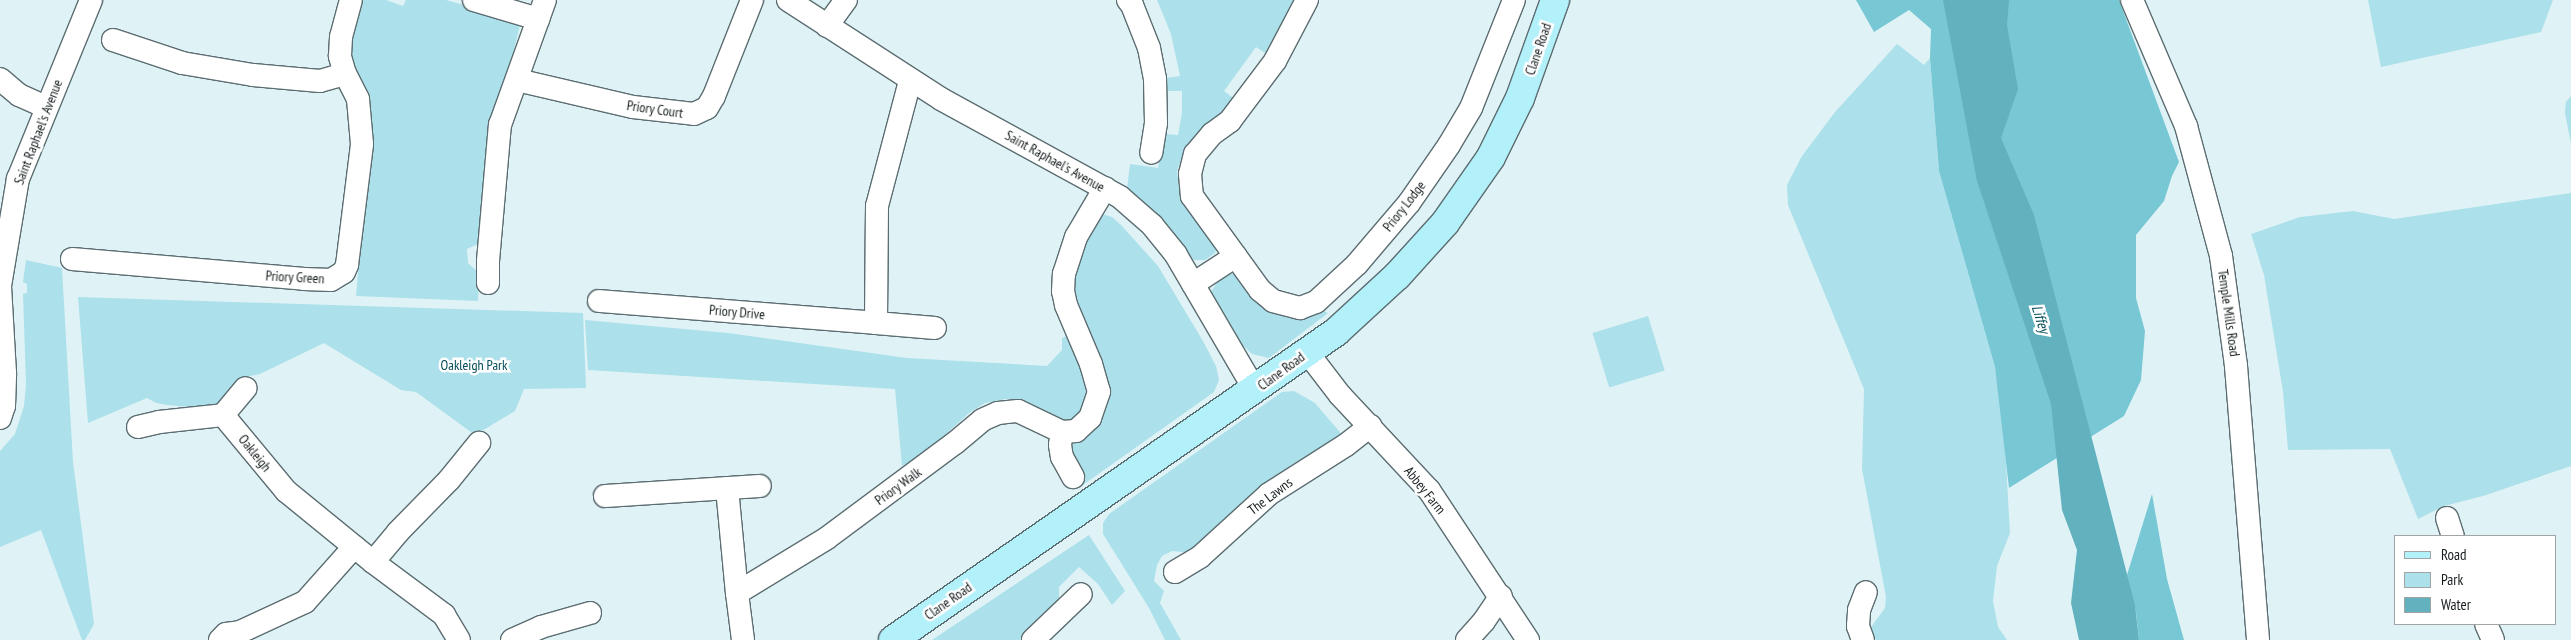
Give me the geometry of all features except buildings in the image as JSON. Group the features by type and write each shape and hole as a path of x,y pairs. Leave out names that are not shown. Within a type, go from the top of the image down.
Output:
{"main road":[{"name":"Clane Road","path":"893,640 1255,390 1354,317 1397,276 1419,254 1466,195 1495,149 1520,98 1555,0"}],"street":[{"name":"Saint Raphael's Avenue","path":"0,418 4,406 5,373 0,286 18,179 91,0"},
{"name":"Priory Green","path":"72,259 304,279 330,280 338,277 347,265 362,144 358,99 345,74 340,56 341,37 351,0"},
{"path":"474,0 541,10 500,125 488,261 488,283"},
{"name":"Priory Court","path":"517,80 633,107 694,114 707,108 714,96 752,0"},
{"name":"Saint Raphael's Avenue","path":"788,0 910,80 1120,197 1152,226 1176,254 1255,390"},
{"path":"827,26 846,0"},
{"path":"1128,0 1132,5 1149,48 1155,79 1156,123 1151,153"},
{"name":"Priory Lodge","path":"1306,0 1275,61 1230,121 1212,134 1195,154 1190,174 1192,196 1260,290 1273,302 1300,308 1316,302 1333,288 1409,203 1462,126 1514,0"},
{"name":"Temple Mills Road","path":"2132,0 2186,126 2221,256 2238,385 2258,640"},
{"path":"113,40 182,63 253,75 320,81 345,74"},
{"path":"0,80 19,95 46,107"},
{"path":"876,323 877,206 910,80"},
{"path":"1073,477 1062,457 1060,445 1062,432 1076,431 1090,418 1099,392 1091,364 1070,315 1063,291 1064,274 1073,242 1105,188"},
{"path":"1193,284 1236,256"},
{"name":"Priory Drive","path":"599,301 935,328"},
{"name":"Abbey Farm","path":"1307,352 1340,395 1429,490 1501,596 1528,640"},
{"path":"138,427 160,422 223,415 246,388"},
{"name":"Priory Walk","path":"738,593 827,538 956,443 982,420 998,413 1018,412 1062,432"},
{"name":"Oakleigh","path":"223,415 286,491 373,562 444,615 459,640"},
{"name":"The Lawns","path":"1175,572 1200,557 1269,494 1346,445 1370,426"},
{"path":"373,562 398,532 449,480 479,443"},
{"path":"606,496 760,486"},
{"path":"727,488 743,640"},
{"path":"220,640 226,634 240,632 305,602 354,547"},
{"path":"1863,640 1858,626 1859,610 1866,592"},
{"path":"1033,640 1081,594"},
{"path":"1467,640 1484,621 1501,596"},
{"path":"512,640 541,627 590,613"},
{"path":"2486,625 2493,640"}],"green space":[{"path":"359,0 386,0 403,6 406,0 446,0 521,21 507,78 493,109 482,242 467,249 468,263 479,273 478,301 356,296 364,203 351,69 351,34"},
{"path":"1157,0 1297,0 1268,55 1256,47 1224,91 1236,100 1182,157 1177,171 1180,192 1218,242 1215,253 1205,260 1194,260 1127,189 1130,164 1158,168 1164,134 1178,135 1182,113 1182,91 1167,91 1166,78 1180,76 1171,34"},
{"path":"2368,0 2553,0 2541,32 2381,67"},
{"path":"1897,44 1924,65 1930,58 1939,171 1995,367 2004,428 2010,533 1997,566 1993,601 1998,627 2007,640 1876,640 1872,633 1871,627 1885,608 1886,597 1862,469 1864,389 1788,205 1787,185 1802,156 1835,112"},
{"path":"2571,96 2571,144 2565,113 2566,102"},
{"path":"2571,193 2571,466 2483,496 2444,506 2418,519 2390,449 2288,450 2283,392 2264,275 2251,234 2300,217 2353,211 2394,219"},
{"path":"1099,213 1112,217 1121,225 1158,266 1203,341 1216,366 1219,380 1214,392 1080,487 1079,468 1071,449 1074,442 1094,426 1071,293 1073,271"},
{"path":"26,260 62,268 73,462 94,624 85,640 82,640 41,530 0,547 0,451 15,434 24,406 26,385 23,294 27,293 27,284 23,282"},
{"path":"1233,274 1328,313 1269,358 1252,354 1238,341 1211,292 1222,275"},
{"name":"Oakleigh Park","path":"78,297 583,313 586,388 524,389 515,411 475,435 416,392 401,390 324,343 260,374 241,378 213,409 167,405 156,403 147,398 88,423"},
{"path":"1648,316 1665,371 1609,387 1593,333"},
{"path":"585,320 728,333 907,358 1047,366 1062,350 1062,338 1069,335 1078,350 1089,400 1078,418 1064,423 1015,403 1012,400 1005,399 985,403 969,413 924,454 902,466 895,389 588,370"},
{"path":"1294,391 1315,403 1345,438 1193,553 1172,551 1162,556 1157,565 1154,581 1164,591 1160,603 1181,640 1165,640 1149,608 1103,534 1103,523 1109,514 1282,392"},
{"path":"1089,535 1125,591 1112,605 1098,584 1079,567 1059,587 1059,601 1020,640 932,640"}],"shaded area":[{"path":"1856,0 2119,0 2179,162 2172,176 2164,201 2136,235 2136,298 2145,331 2141,380 2124,416 2009,488 1995,367 1939,171 1930,58 1931,29 1909,10 1874,32"},
{"path":"2152,494 2167,579 2184,640 2139,640 2136,612 2127,575"}],"water":[{"name":"Liffey","path":"1943,0 2009,0 2007,25 2018,89 2001,138 2034,215 2135,605 2139,640 2079,640 2071,603 2077,550 2062,510 2051,404 1977,181"}]}
